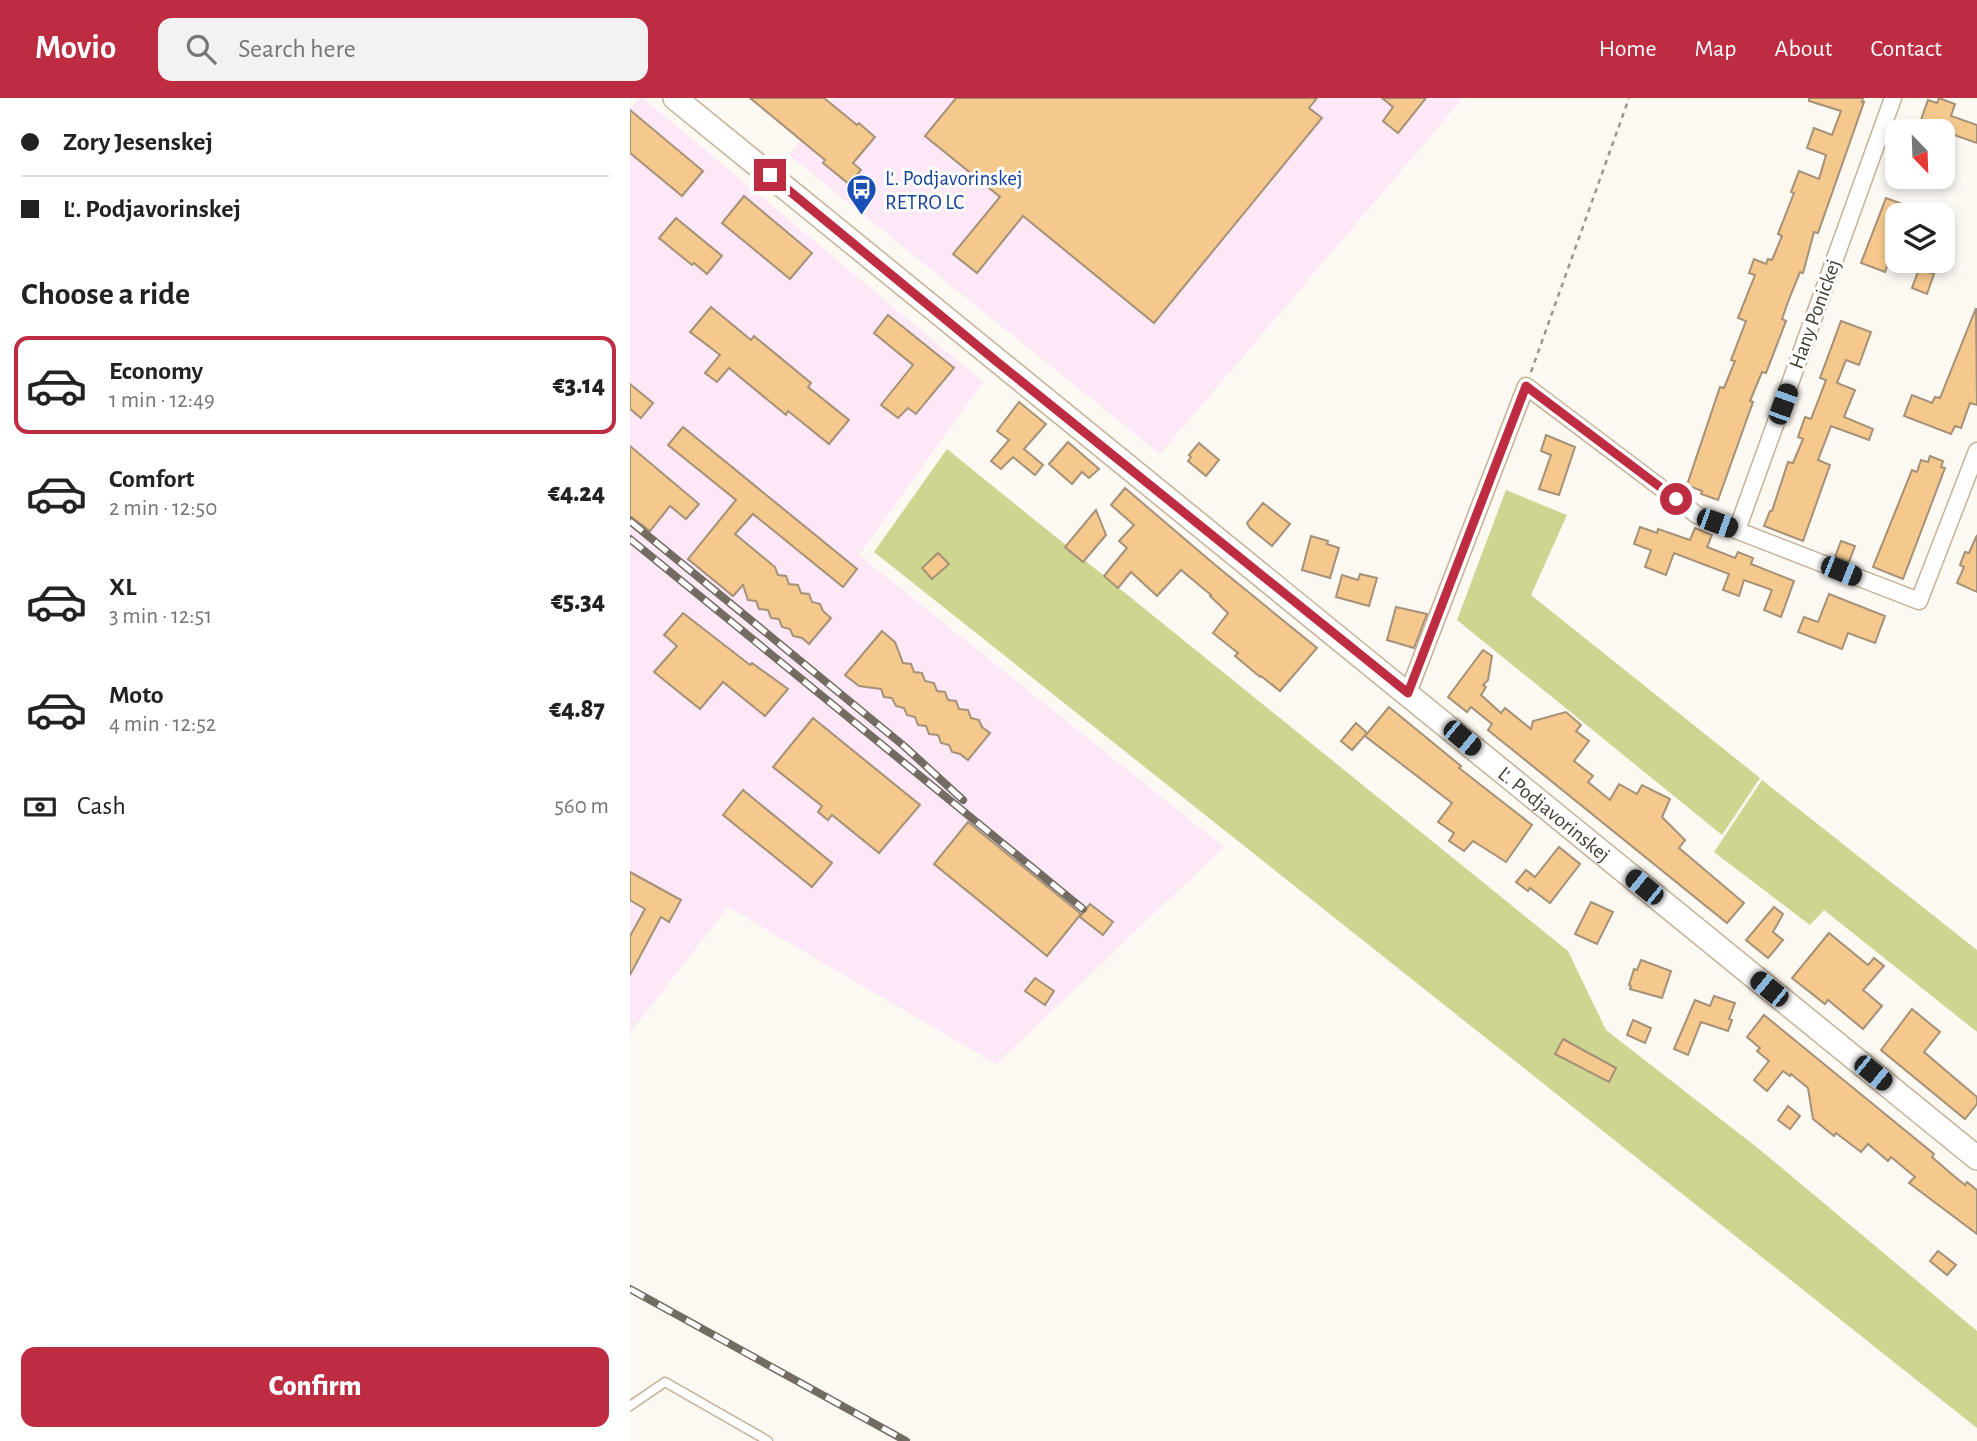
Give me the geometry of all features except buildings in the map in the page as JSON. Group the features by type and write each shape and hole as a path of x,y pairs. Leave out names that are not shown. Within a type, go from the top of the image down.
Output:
{"street":[{"name":"Ľ. Podjavorinskej","path":"676,98 1977,1158"},
{"name":"Hany Ponickej","path":"1737,530 1894,98"},
{"path":"1408,693 1526,386 1697,515 1919,601 1977,451"}],"lane":[{"path":"630,1406 665,1382 768,1441"}],"path":[{"path":"1526,386 1629,98"}],"shaded area":[{"path":"639,98 643,98 983,382 859,555 1224,847 996,1064 728,907 630,1033 630,110"},
{"path":"834,98 1463,98 1160,454 789,155"}],"green space":[{"path":"947,449 1568,951 1606,1030 1759,1149 1977,1331 1977,1428 874,552"},
{"path":"1506,490 1567,515 1531,595 1760,778 1722,835 1457,620"},
{"path":"1762,780 1977,950 1977,1032 1824,910 1810,925 1714,852"}],"railway":[{"path":"630,521 904,746 963,800"},
{"path":"630,539 1083,909"},
{"path":"630,1289 906,1441"}],"place":[{"name":"Ľ. Podjavorinskej RETRO LC","path":"862,217"}],"route":[{"path":"770,175 1408,693 1526,386 1676,499"}]}
